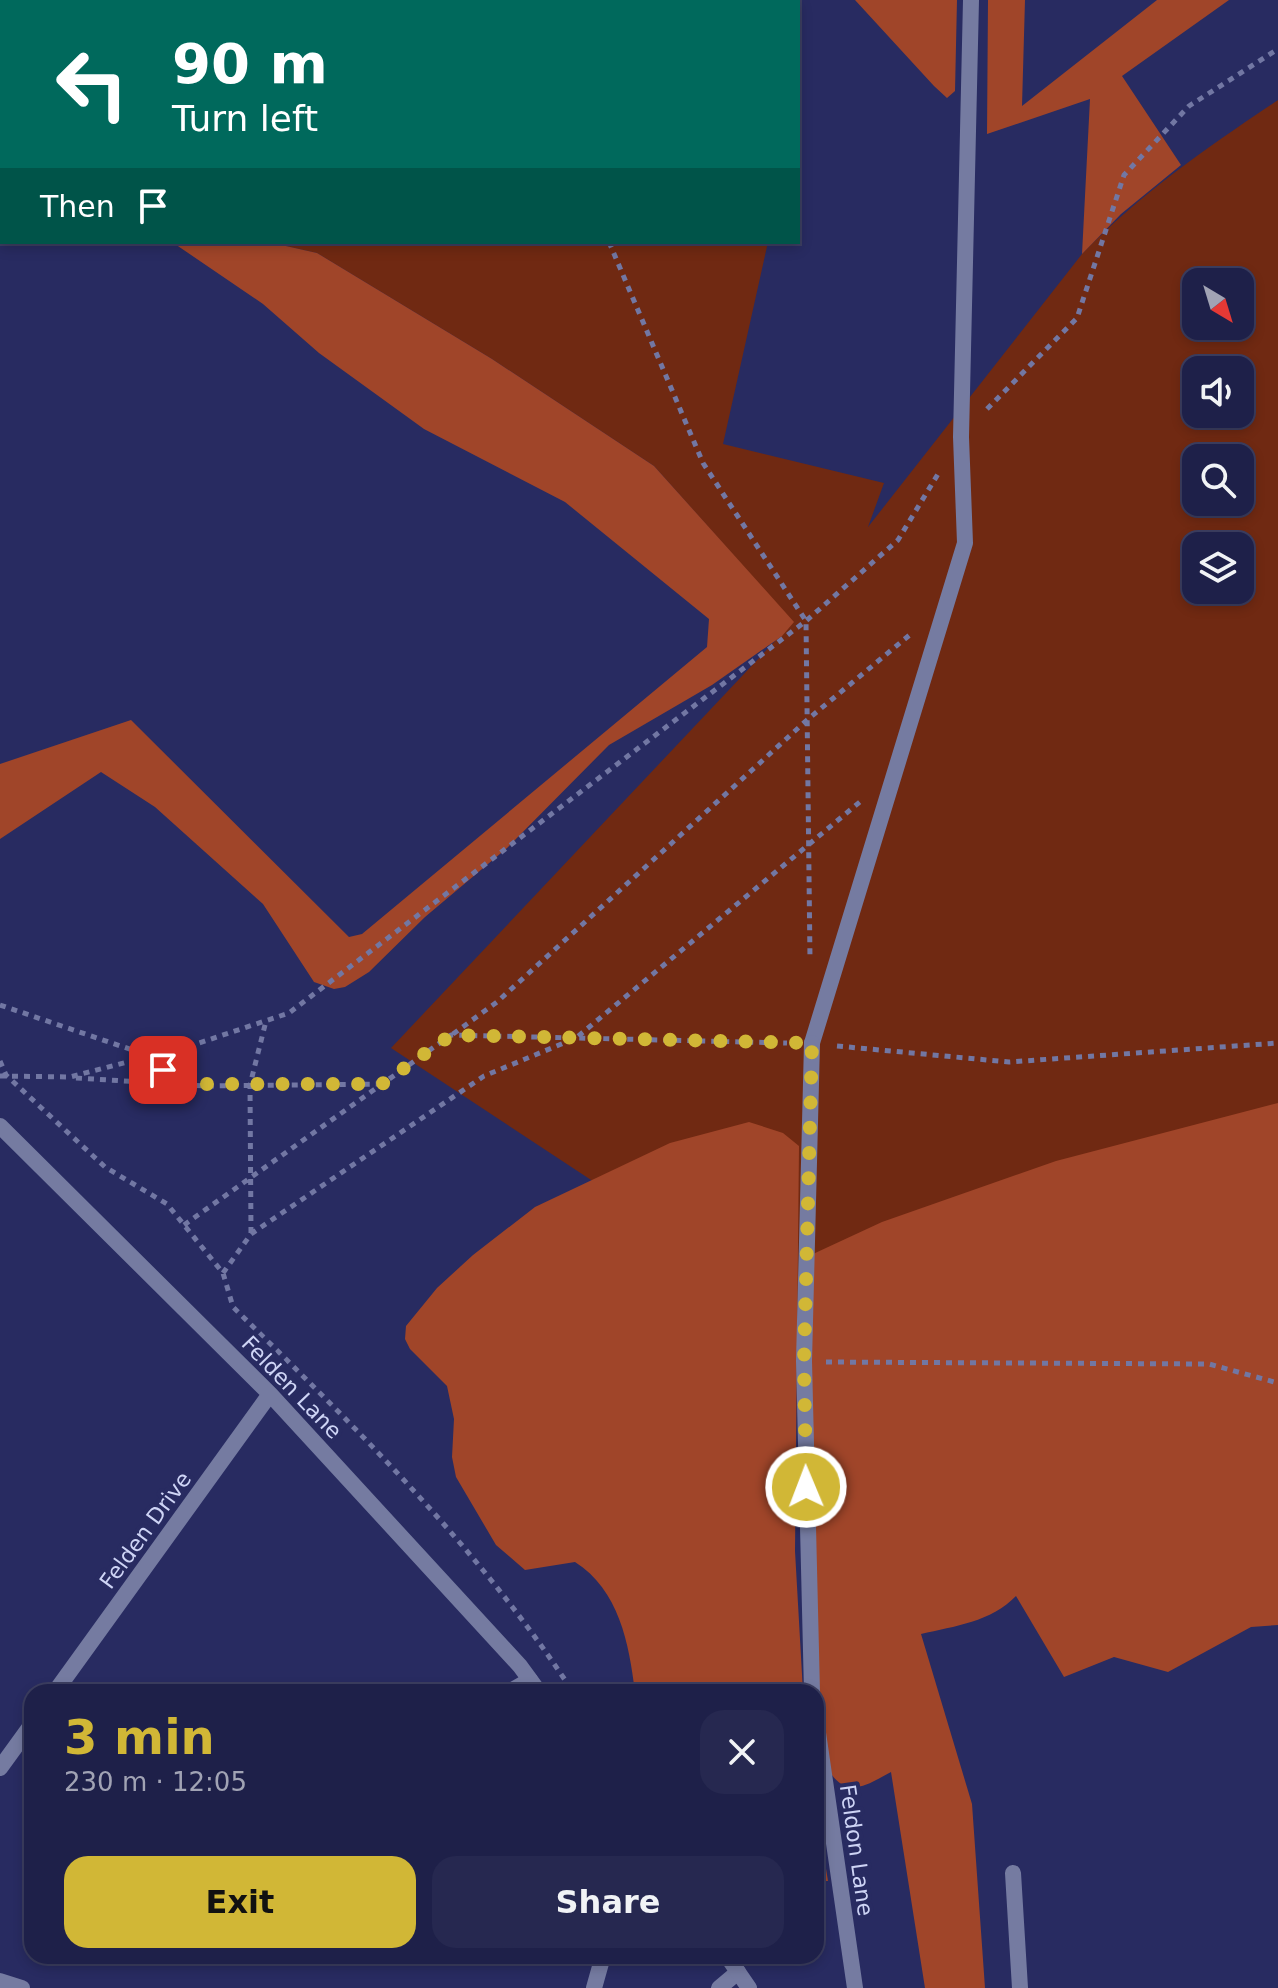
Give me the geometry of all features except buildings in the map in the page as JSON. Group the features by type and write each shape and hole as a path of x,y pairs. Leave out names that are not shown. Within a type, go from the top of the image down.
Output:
{"street":[{"path":"812,1684 804,1361 812,1043 965,543 961,437 971,0"},
{"name":"Felden Lane","path":"0,1126 270,1394 532,1684"},
{"name":"Felden Drive","path":"61,1684 270,1394"},
{"path":"0,1768 24,1735"},
{"name":"Feldon Lane","path":"824,1774 855,1988"},
{"path":"1013,1873 1020,1988"},
{"path":"594,1988 601,1964"},
{"path":"732,1964 749,1988"},
{"path":"719,1988 738,1972"},
{"path":"0,1981 22,1988"}],"path":[{"path":"70,1077 289,1013 806,621 898,540 961,437 1077,318 1124,175 1189,106 1278,49"},
{"path":"610,244 703,463 806,621 811,966"},
{"path":"184,1225 497,1002 807,720 946,604"},
{"path":"223,1273 251,1234 484,1076 576,1038 808,841 894,776"},
{"path":"0,1005 150,1056 175,1084"},
{"path":"251,1234 250,1085 266,1021"},
{"path":"451,1035 812,1043 1009,1062 1278,1043"},
{"path":"0,1061 3,1076 105,1167 167,1204 223,1273 233,1307 423,1498 541,1643 568,1684"},
{"path":"3,1076 175,1084 382,1084"},
{"path":"804,1361 1209,1364 1278,1383"}],"shaded area":[{"path":"855,0 957,0 955,91 947,98"},
{"path":"988,0 1025,0 1022,106 1157,0 1229,0 1122,76 1181,165 1121,214 1082,254 1090,99 987,134"},
{"path":"1278,100 1278,1506 1198,1580 391,1048 793,622 654,466 492,359 317,253 277,244 768,244 723,444 884,483 868,527 1082,254 1151,191"},
{"path":"175,244 277,244 317,253 492,359 654,466 794,622 782,636 712,685 609,745 507,848 425,917 369,972 345,987 334,989 314,982 263,904 155,807 101,772 0,839 0,764 131,720 349,937 362,934 707,647 709,619 565,502 424,429 319,353 263,304"},
{"path":"1278,1103 1278,1625 1251,1627 1168,1672 1114,1657 1064,1677 1016,1596 984,1617 921,1634 972,1804 985,1988 925,1988 891,1772 865,1785 849,1787 834,1778 827,1767 824,1684 819,1684 813,1575 813,1254 882,1222 1056,1161"},
{"path":"749,1122 783,1133 799,1146 795,1551 803,1684 634,1684 619,1619 602,1587 590,1574 575,1562 525,1570 496,1545 456,1477 452,1457 454,1419 447,1386 410,1349 405,1339 406,1326 437,1288 473,1255 535,1207 670,1143"},
{"path":"824,1856 828,1881 824,1881"}],"route":[{"path":"163,1070 175,1084 205,1086 382,1084 451,1035 812,1043 804,1361 806,1487"}]}
